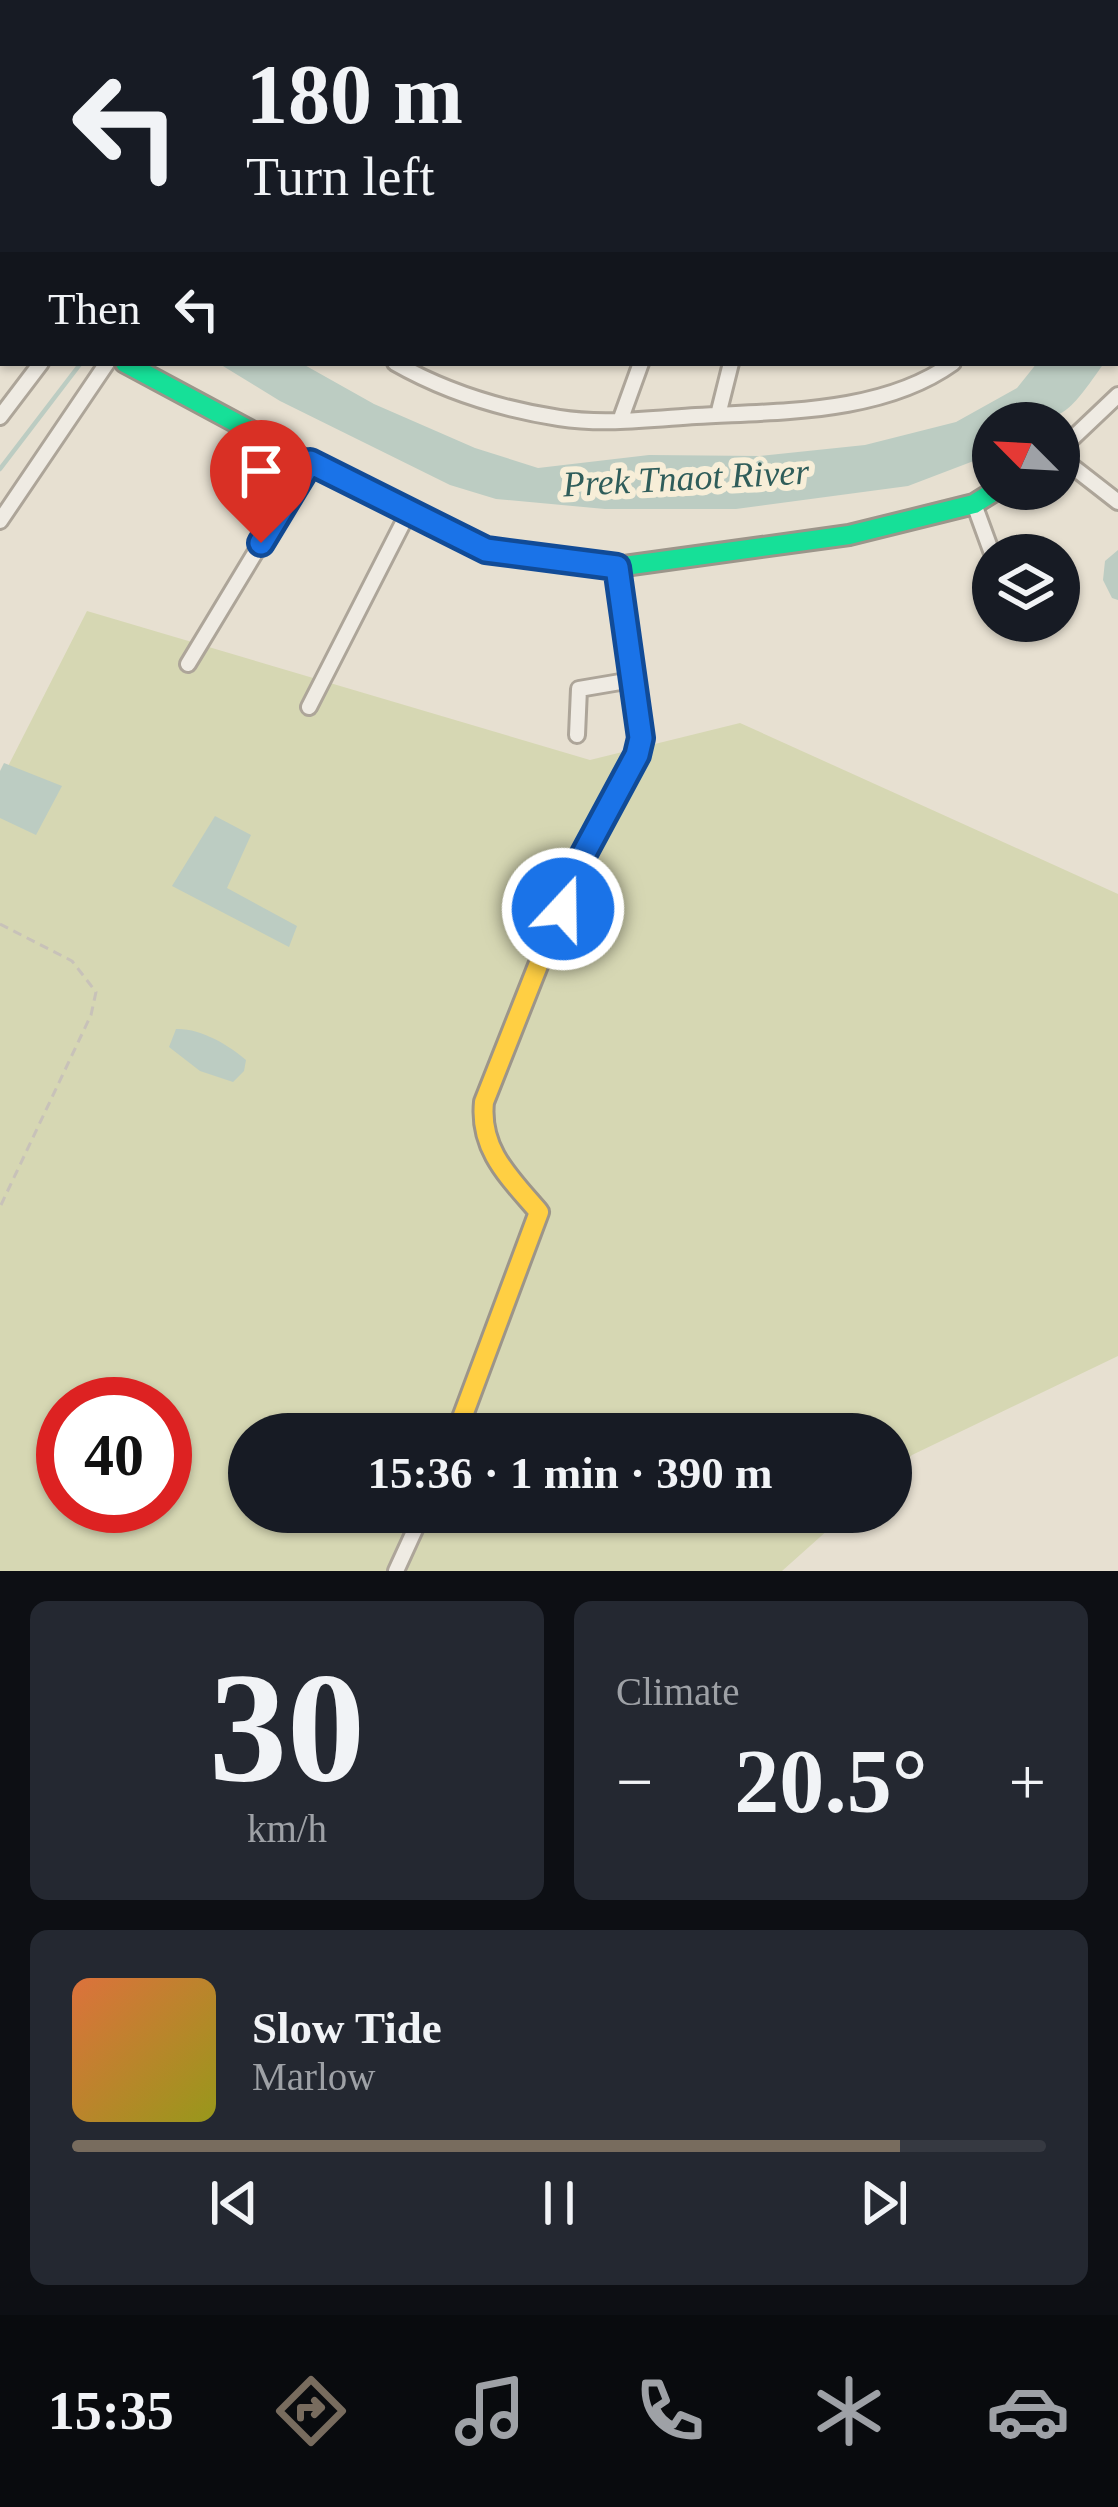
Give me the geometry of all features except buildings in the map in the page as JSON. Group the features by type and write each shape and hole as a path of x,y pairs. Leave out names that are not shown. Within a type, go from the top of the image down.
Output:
{"street":[{"path":"0,417 39,366"},
{"path":"0,521 105,366"},
{"path":"131,366 486,550 617,567 849,535 972,504"},
{"path":"401,366 456,394 562,418 620,422 783,411 874,398 932,378 949,366"},
{"path":"620,422 640,366"},
{"path":"718,415 729,366"},
{"path":"1080,433 1118,394"},
{"path":"188,664 310,462"},
{"path":"1080,471 1118,502"},
{"path":"308,706 408,513"},
{"path":"464,1413 539,1212 497,1164 479,1123 493,1075 574,872 637,755 640,712 617,567"},
{"path":"577,735 579,689 632,680"},
{"path":"396,1571 413,1533"}],"path":[{"path":"0,924 72,961 96,992 91,1016 0,1207"}],"green space":[{"path":"87,611 590,760 740,723 1118,894 1118,1356 912,1455 912,1413 228,1413 228,1533 825,1533 782,1571 0,1571 0,782"}],"water":[{"name":"Prek Tnaot River","path":"223,366 306,366 374,404 475,448 538,468 649,455 760,456 865,445 956,422 972,413 972,462 908,486 736,509 605,509 496,499 450,485 280,401"},
{"path":"1035,366 1102,366 1075,402 992,402 1017,388"},
{"path":"1118,550 1118,600 1103,580 1105,561"},
{"path":"4,763 62,786 36,835 0,818"},
{"path":"215,816 251,835 227,888 297,926 289,947 172,886"},
{"path":"176,1029 223,1043 246,1060 244,1071 233,1082 200,1071 169,1047"}],"waterway":[{"path":"0,469 79,366"}],"traffic: fast":[{"path":"131,366 365,492 486,549 617,567 849,535 972,504"}],"traffic: slow":[{"path":"464,1413 539,1212 492,1149 484,1102 575,872 637,755 640,712 632,680"}],"route":[{"path":"261,543 310,462 486,550 617,567 641,738 637,755 574,872 563,909"}]}
